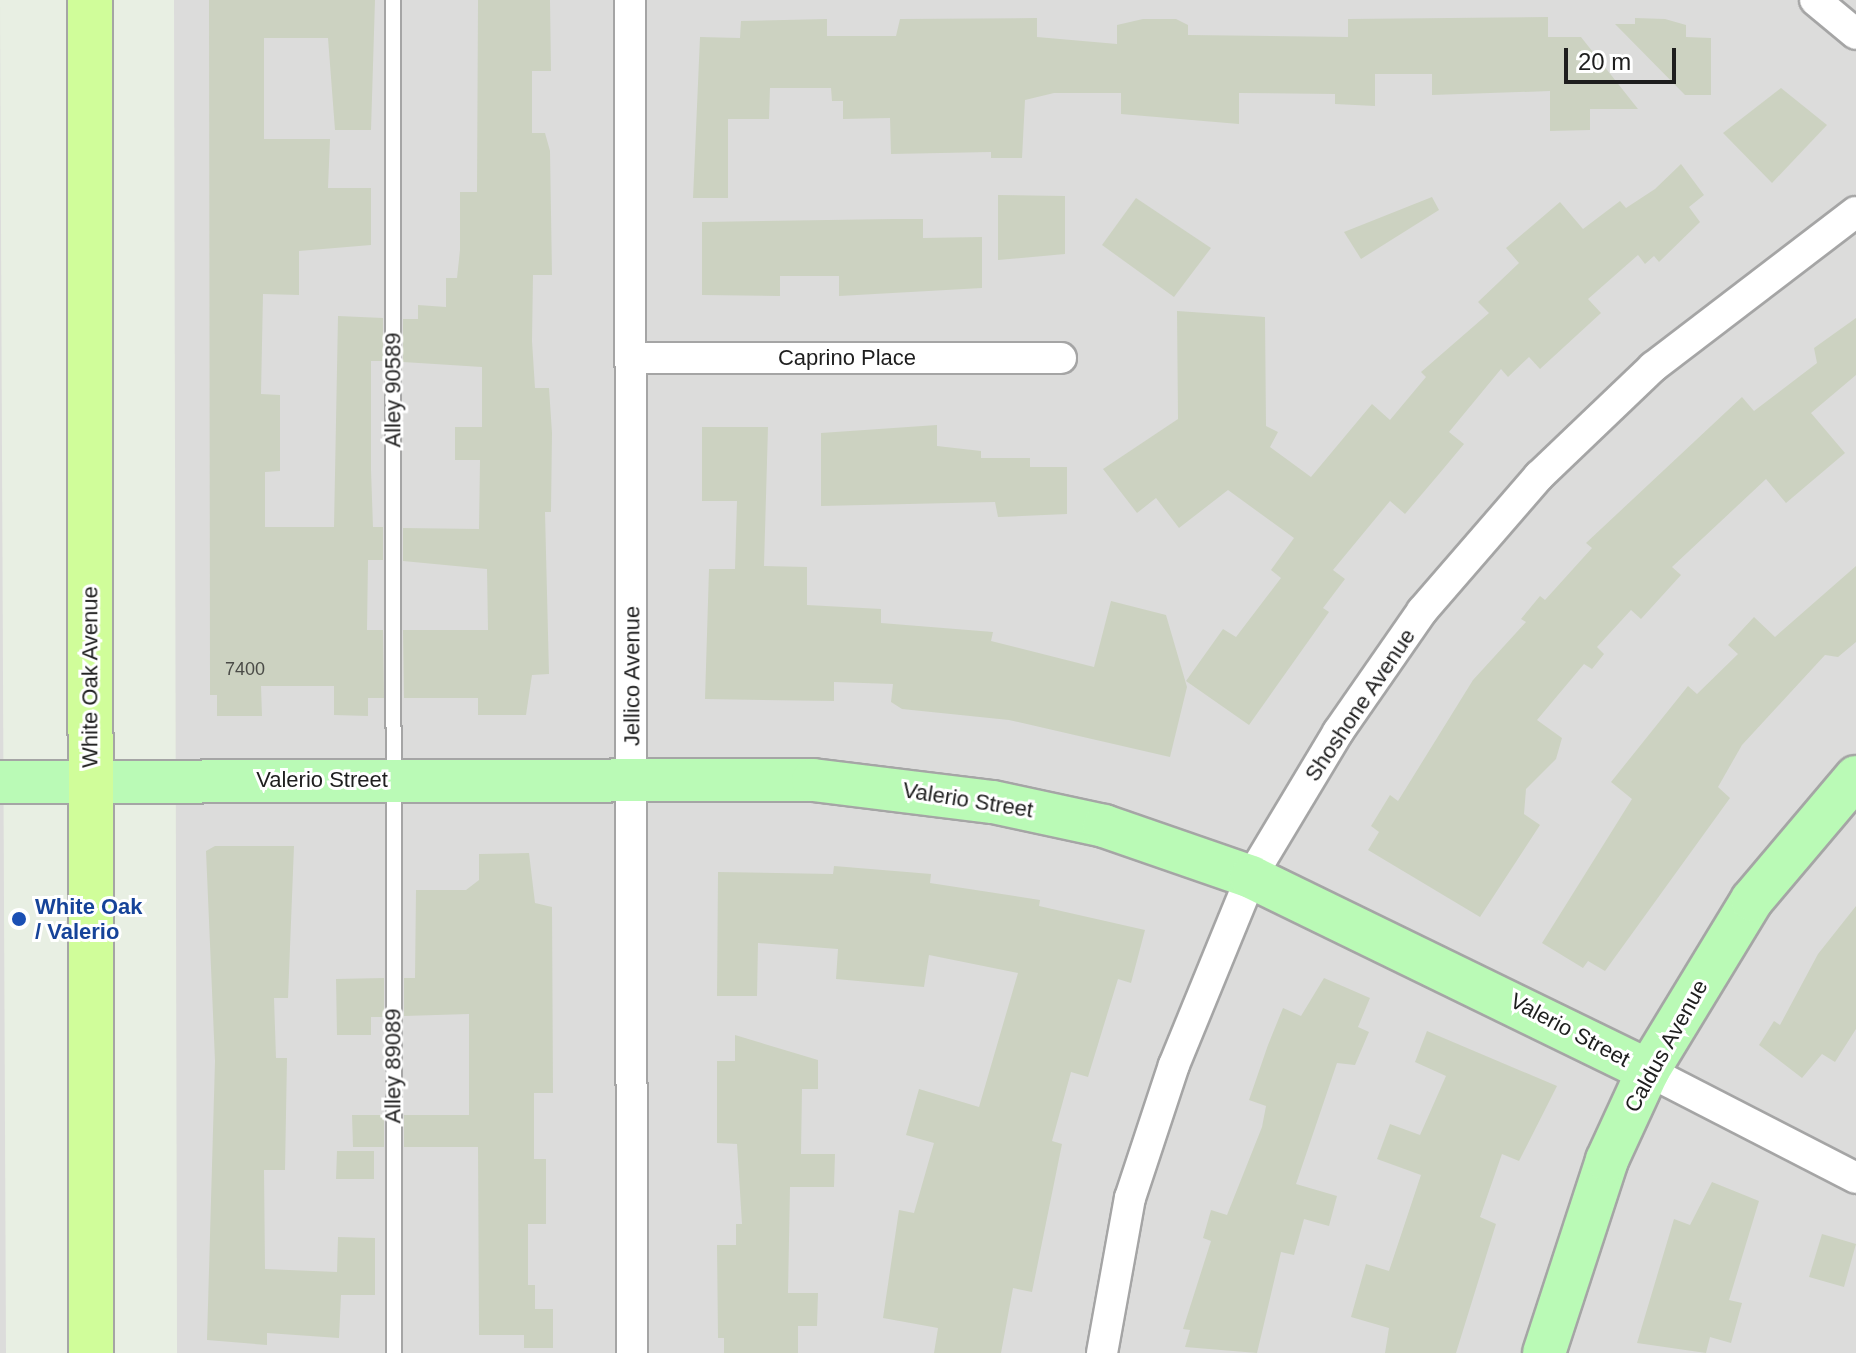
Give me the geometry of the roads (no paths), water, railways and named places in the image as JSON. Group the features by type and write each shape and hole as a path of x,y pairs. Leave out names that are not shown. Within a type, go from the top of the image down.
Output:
{"main road":[{"name":"White Oak Avenue","path":"90,0 91,1353"}],"street":[{"name":"Jellico Avenue","path":"630,0 633,358 632,1353"},
{"path":"1815,0 1856,34"},
{"name":"Shoshone Avenue","path":"1102,1353 1130,1198 1251,877 1422,611 1539,476 1653,367 1856,212"},
{"name":"Caprino Place","path":"633,358 1061,358"},
{"name":"Caldus Avenue","path":"1544,1353 1607,1160 1648,1071 1752,900 1856,777"},
{"name":"Valerio Street","path":"0,782 813,780 993,802 1104,826 1251,877 1648,1071 1856,1178"}],"lane":[{"name":"Alley 90589","path":"393,0 393,780"},
{"name":"Alley 89089","path":"393,780 394,1353"}],"place":[{"name":"White Oak / Valerio","path":"19,919"}]}
